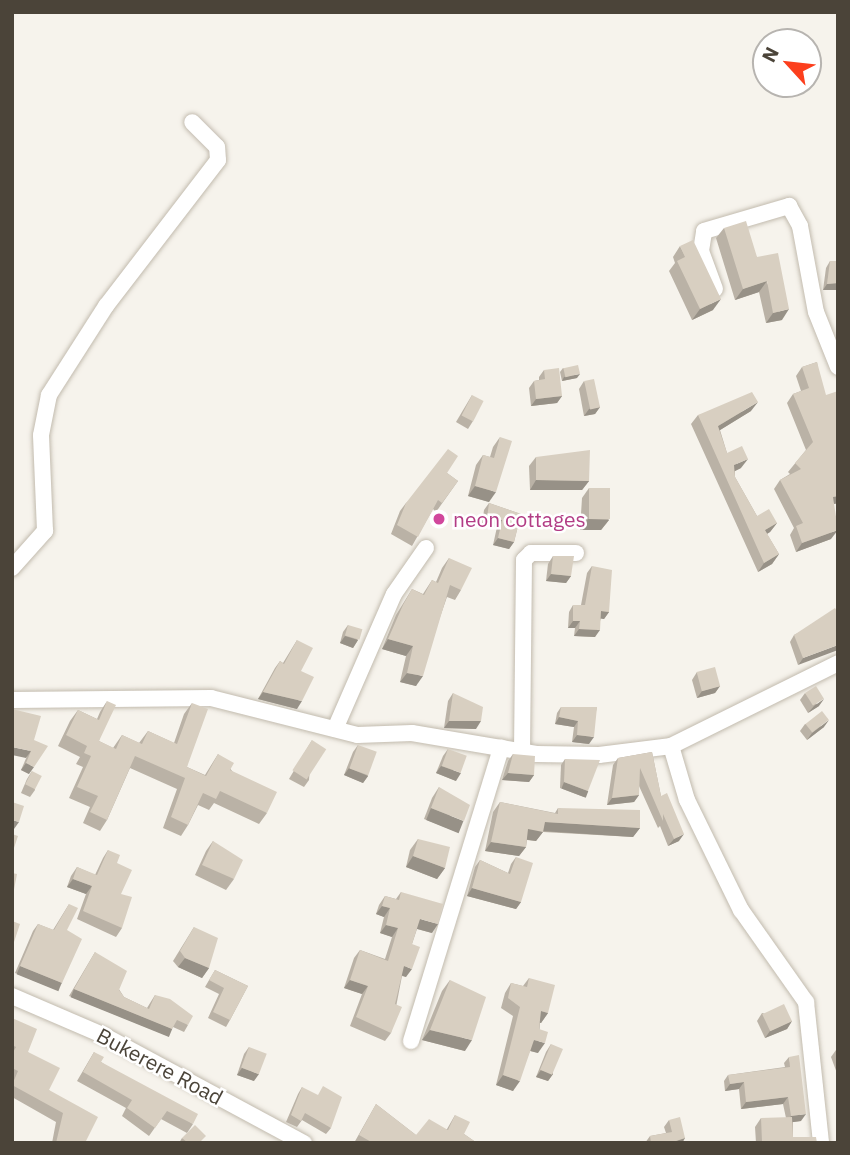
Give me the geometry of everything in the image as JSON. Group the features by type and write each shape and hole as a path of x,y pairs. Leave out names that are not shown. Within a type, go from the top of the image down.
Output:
{"street":[{"path":"12,568 46,531 41,435 49,395 106,306 218,160 217,147 192,122"},
{"path":"715,289 701,251 704,231 789,206 800,226 816,312 838,367"},
{"path":"335,729 394,594 426,548"},
{"path":"522,752 524,560 531,553 576,553"},
{"path":"12,700 202,697 335,729 522,752 599,755 671,746 838,663"},
{"path":"671,746 687,800 741,910 806,1002 821,1143"},
{"path":"411,1041 501,748"},
{"name":"Bukerere Road","path":"13,998 105,1036 303,1143"}],"building":[{"path":"746,221 757,257 778,253 789,309 773,313 767,281 743,289 724,228"},
{"path":"693,240 721,299 700,309 677,261 685,257 680,246"},
{"path":"830,261 838,261 838,283 827,284"},
{"path":"817,362 826,395 838,391 838,496 833,497 838,530 802,543 796,526 803,523 780,480 801,469 795,463 813,442 793,394 809,388 802,367"},
{"path":"578,365 580,374 565,377 563,368"},
{"path":"559,368 562,396 536,399 534,381 545,379 544,370"},
{"path":"594,379 600,407 590,409 584,381"},
{"path":"752,392 758,402 718,426 727,453 742,446 748,459 734,465 735,477 757,516 769,509 777,523 765,530 779,554 764,563 698,415"},
{"path":"472,395 484,401 473,421 462,415"},
{"path":"500,437 512,441 496,492 475,486 483,455 494,458"},
{"path":"448,449 458,456 447,473 458,481 442,503 438,500 418,537 397,525 406,503"},
{"path":"590,450 589,481 536,480 536,457"},
{"path":"589,488 610,488 610,519 589,519"},
{"path":"489,503 521,514 514,542 498,538 502,520 487,518"},
{"path":"553,556 574,556 571,576 551,574"},
{"path":"449,558 472,568 461,590 450,585 423,676 407,673 413,646 388,639 412,589 424,595 432,580 438,583"},
{"path":"592,566 612,570 609,612 601,611 600,630 579,629 580,621 573,621 573,605 585,605"},
{"path":"835,608 838,613 838,645 803,658 794,635"},
{"path":"348,625 362,629 359,640 345,636"},
{"path":"297,640 313,648 301,671 314,677 302,701 263,692 280,661 284,664"},
{"path":"715,667 720,686 702,691 697,672"},
{"path":"816,686 824,699 813,706 805,693"},
{"path":"453,693 483,707 481,721 449,721"},
{"path":"107,701 116,705 99,741 116,749 122,735 142,744 148,731 177,744 192,703 208,709 187,767 206,776 218,754 234,763 230,770 277,792 267,813 220,791 216,799 203,793 188,825 171,817 185,778 135,756 107,820 90,812 98,796 77,787 91,756 84,753 87,746 66,735 78,710 99,720"},
{"path":"561,707 597,707 594,737 577,735 578,721 559,717"},
{"path":"12,709 41,716 34,740 48,746 34,767 26,763 31,751 12,747"},
{"path":"822,711 829,720 812,733 805,724"},
{"path":"312,740 326,749 307,779 292,770"},
{"path":"358,745 377,752 368,775 349,768"},
{"path":"448,749 467,756 461,773 442,766"},
{"path":"652,752 661,796 667,793 684,834 674,839 663,814 663,821 640,768 639,795 612,798 618,758"},
{"path":"513,754 535,756 534,775 508,773"},
{"path":"565,759 600,760 588,791 564,782"},
{"path":"32,771 42,776 35,789 25,784"},
{"path":"439,787 470,805 464,821 431,808"},
{"path":"12,802 24,806 19,822 12,820"},
{"path":"500,802 558,814 558,808 640,810 640,828 545,822 543,832 528,829 526,847 491,842"},
{"path":"12,834 18,836 12,854"},
{"path":"418,839 450,847 445,868 413,856"},
{"path":"213,841 243,860 234,879 202,865"},
{"path":"108,850 120,855 117,863 132,870 121,894 132,897 122,928 83,911 92,886 73,879 77,867 97,875"},
{"path":"516,857 533,863 521,902 472,888 480,860 510,874"},
{"path":"12,873 17,874 12,900"},
{"path":"401,892 443,904 438,924 420,919 412,944 420,947 412,969 404,966 395,1004 402,1007 391,1033 356,1017 368,986 350,980 360,950 388,961 398,928 386,925 390,908 382,906 385,896 399,900"},
{"path":"69,904 78,908 67,930 82,939 62,983 20,966 38,924 54,930"},
{"path":"12,921 20,924 12,948"},
{"path":"194,927 218,938 209,968 185,958 180,951"},
{"path":"95,952 127,971 119,990 124,997 149,1009 155,995 170,999 193,1016 188,1025 177,1020 172,1029 74,989"},
{"path":"215,970 248,986 230,1020 213,1012 224,988 209,980"},
{"path":"529,978 555,985 548,1013 541,1011 539,1029 548,1032 545,1043 534,1040 520,1081 503,1075 520,1007 508,998 511,983 527,987"},
{"path":"450,980 486,997 472,1040 430,1030"},
{"path":"784,1004 792,1021 770,1031 762,1014"},
{"path":"12,1018 37,1029 28,1052 60,1068 49,1090 98,1117 85,1143 56,1143 63,1113 12,1085 18,1071 12,1068 12,1054 16,1047 12,1045"},
{"path":"551,1044 563,1049 552,1075 540,1070"},
{"path":"249,1047 267,1054 259,1074 241,1068"},
{"path":"94,1052 104,1057 101,1062 198,1114 193,1124 167,1111 155,1128 127,1108 132,1100 83,1072"},
{"path":"799,1055 806,1114 791,1116 788,1097 746,1102 744,1082 730,1084 728,1075 790,1067 789,1057"},
{"path":"323,1086 342,1097 331,1128 305,1113 301,1121 291,1115 302,1087 318,1095"},
{"path":"376,1104 416,1135 429,1119 448,1130 455,1115 470,1122 464,1134 477,1143 373,1143 359,1135"},
{"path":"680,1117 685,1138 670,1143 651,1143 650,1136 672,1132 669,1120"},
{"path":"792,1117 793,1137 816,1137 817,1143 758,1143 762,1142 761,1118"},
{"path":"195,1125 206,1136 199,1143 188,1143 182,1138"}],"place":[{"name":"neon cottages","path":"439,519"}]}
